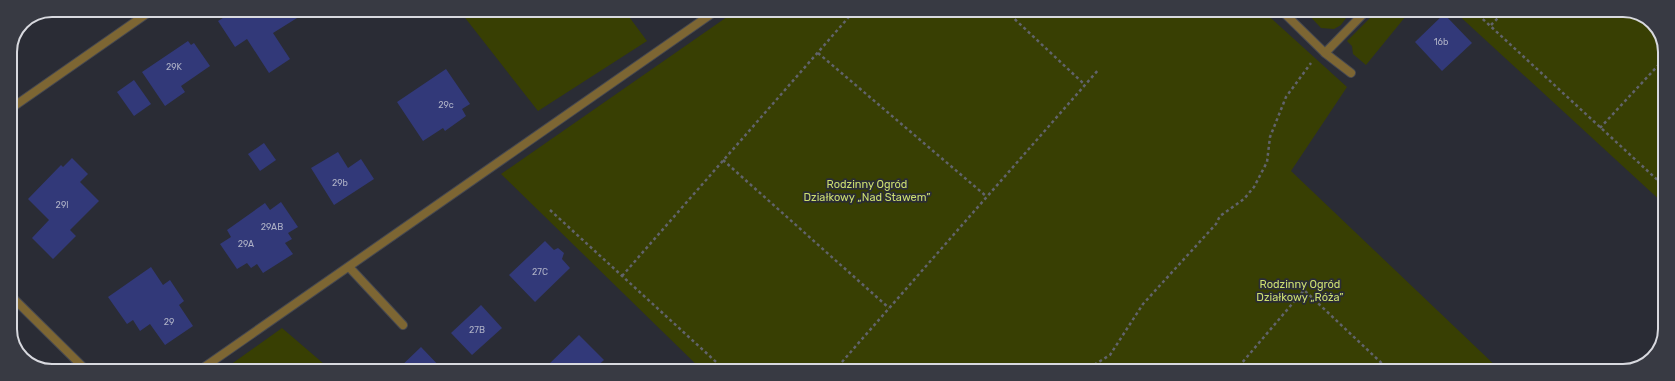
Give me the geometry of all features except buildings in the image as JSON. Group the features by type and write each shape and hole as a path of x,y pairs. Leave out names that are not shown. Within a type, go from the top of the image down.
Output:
{"street":[{"path":"17,104 142,17"},
{"path":"209,364 707,17"},
{"path":"1288,17 1323,51 1351,73"},
{"path":"1323,51 1360,17"},
{"path":"349,267 403,325"},
{"path":"17,303 80,364"}],"path":[{"path":"622,276 849,17"},
{"path":"1013,17 1084,84"},
{"path":"1481,17 1658,181"},
{"path":"1491,26 1499,17"},
{"path":"1095,364 1110,355 1144,304 1216,224 1220,216 1244,199 1254,187 1267,162 1270,137 1286,97 1323,51"},
{"path":"818,53 986,196"},
{"path":"1600,128 1658,66"},
{"path":"840,364 1084,84 1099,69"},
{"path":"723,160 889,308"},
{"path":"550,210 719,364"},
{"path":"1242,364 1304,290 1383,364"}],"green space":[{"path":"464,17 629,17 647,41 538,111"},
{"name":"Rodzinny Ogród Działkowy „Nad Stawem”","path":"727,17 1270,17 1347,87 1291,171 1494,364 696,364 501,174"},
{"path":"1311,17 1346,17 1341,25 1334,29 1321,28"},
{"path":"1371,17 1405,17 1366,65 1353,54 1352,46 1347,41"},
{"path":"1461,17 1623,17 1637,20 1644,24 1653,34 1658,49 1658,198"},
{"path":"282,328 324,364 231,364"}],"park label":[{"name":"Rodzinny Ogród Działkowy „Róża”","path":"1300,290"}]}
